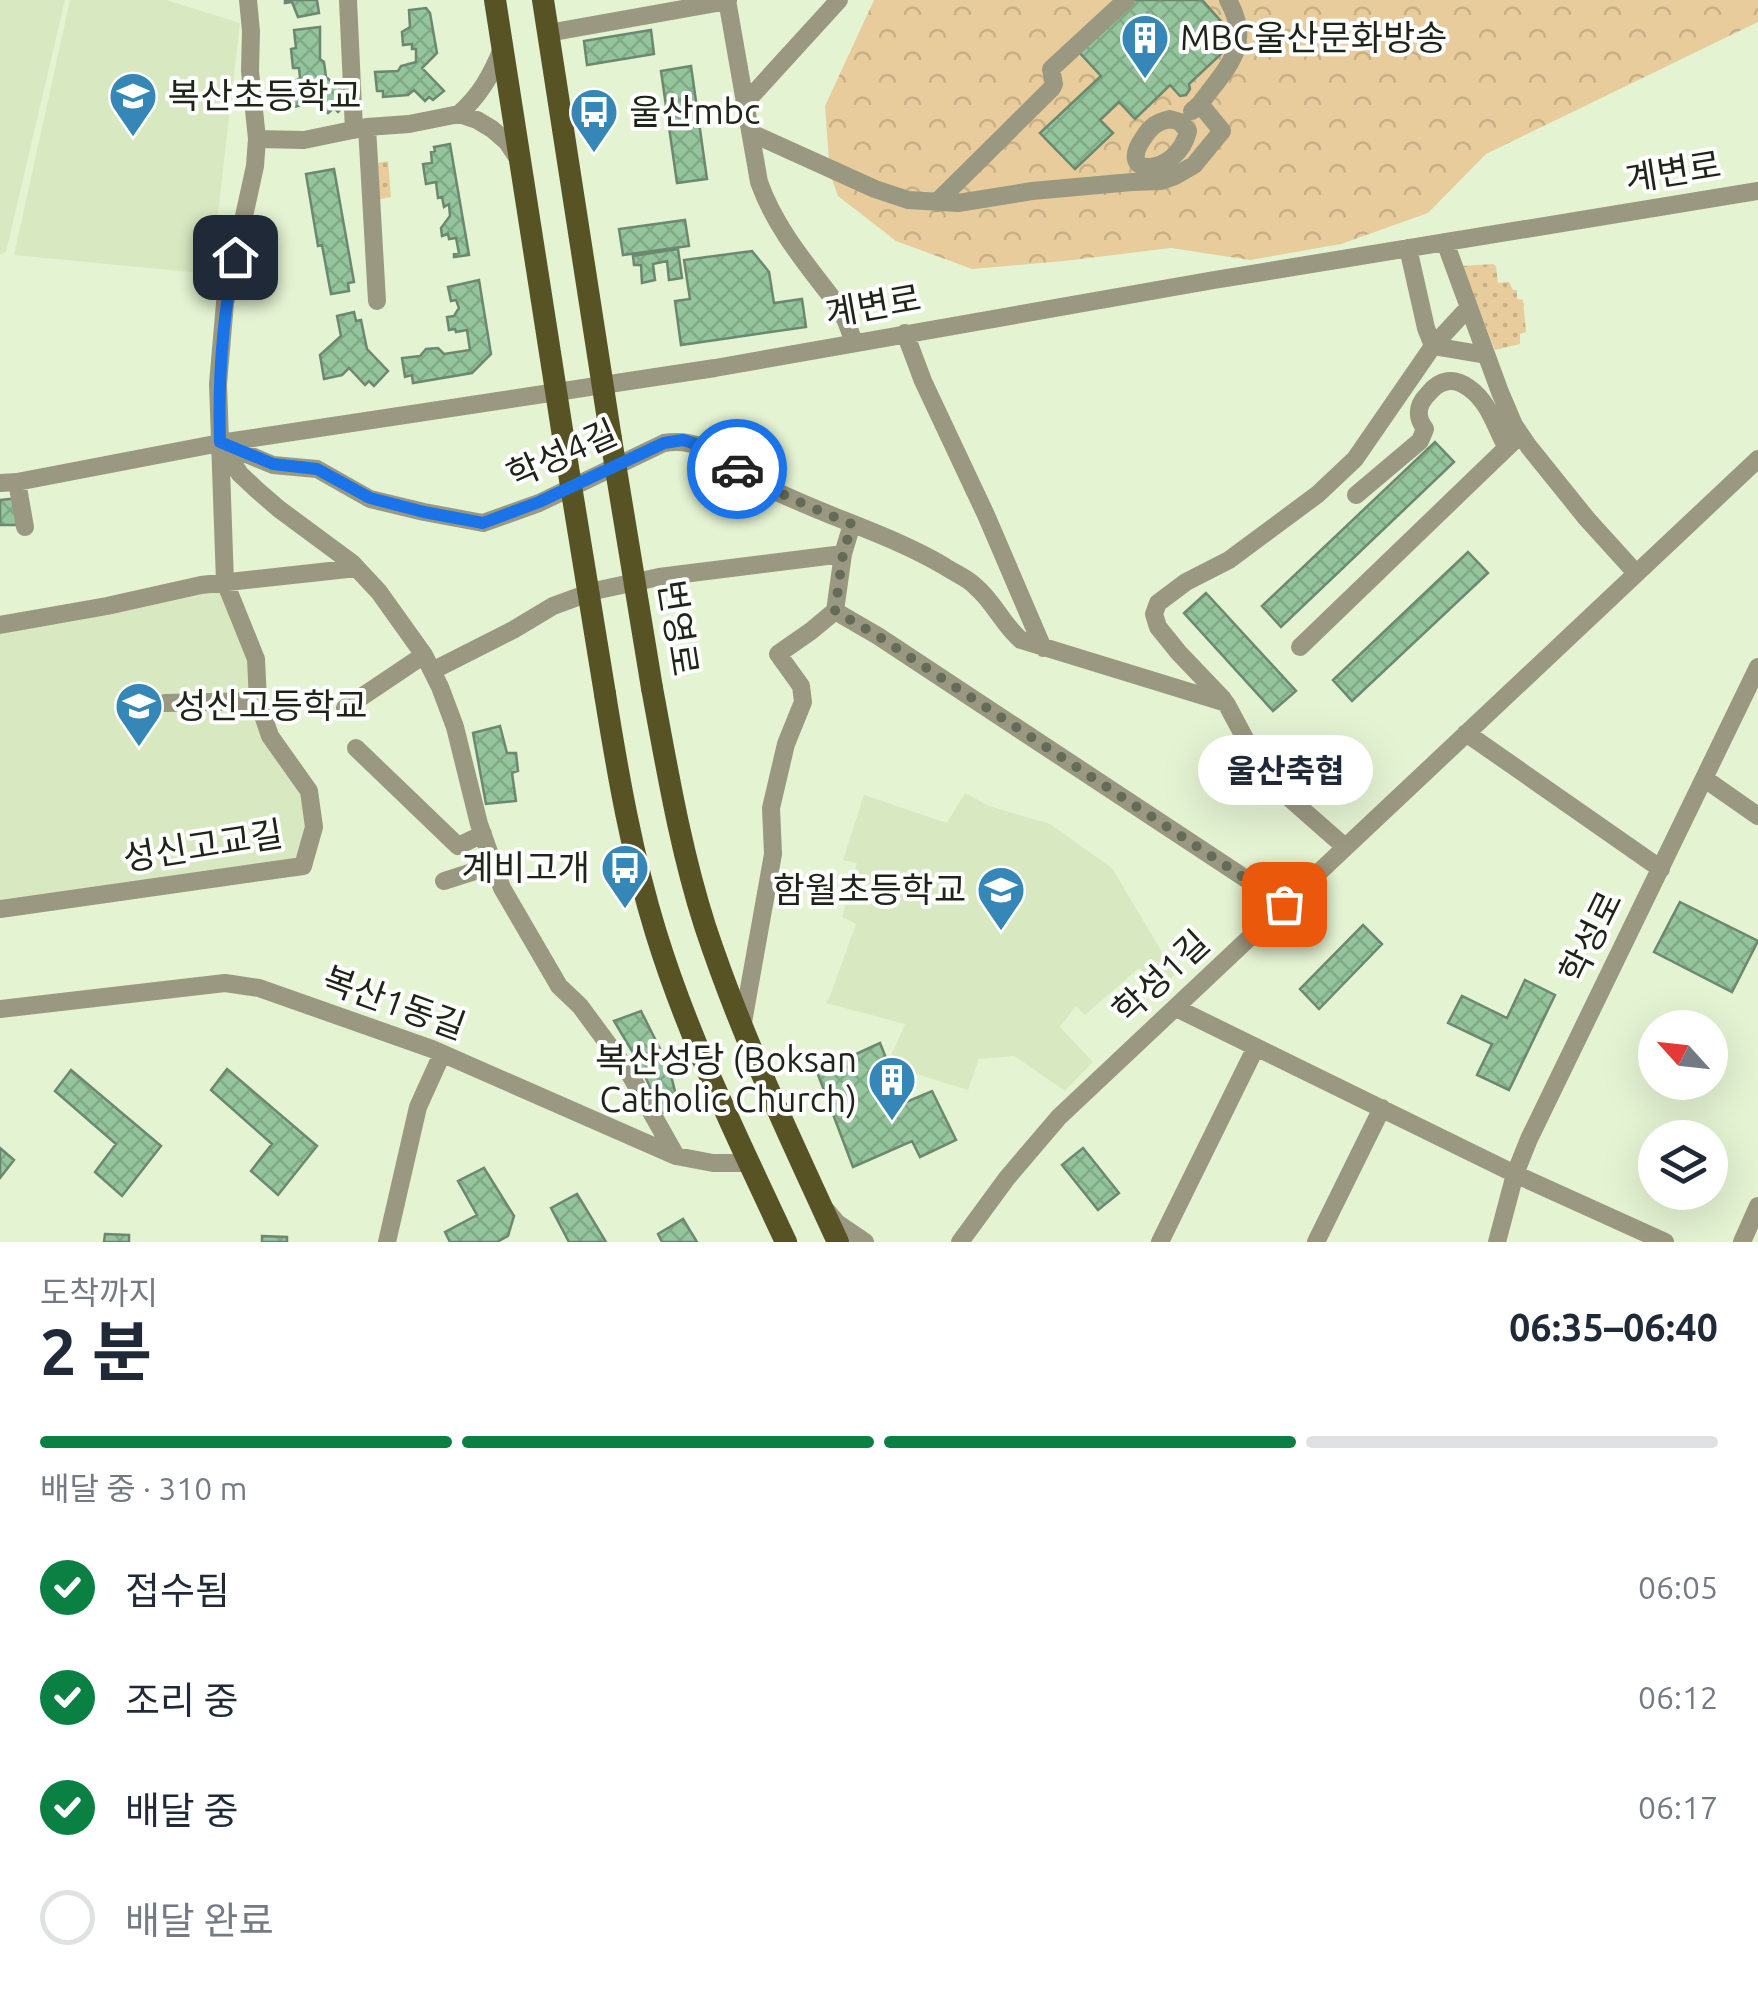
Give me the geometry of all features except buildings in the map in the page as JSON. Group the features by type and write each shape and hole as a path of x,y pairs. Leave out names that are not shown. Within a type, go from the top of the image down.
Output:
{"main road":[{"path":"495,0 605,694 637,865 656,934 710,1079 786,1242"},
{"name":"번영로","path":"544,0 652,688 685,857 742,1028 834,1239"}],"street":[{"name":"성신고교길","path":"0,910 303,866 314,827 310,791 270,736 258,701 256,659 225,582 218,384 228,288 255,166 248,0"},
{"path":"348,0 377,301"},
{"path":"746,102 839,0"},
{"path":"936,202 1052,88 1051,69 1126,0"},
{"path":"1180,122 1200,104 1237,52 1241,34 1228,0"},
{"path":"548,33 728,1 767,204 839,307 854,342"},
{"path":"459,114 476,99 491,77 502,48"},
{"path":"751,134 908,200 958,203 1176,176 1194,165 1222,131 1200,104"},
{"path":"256,139 304,140 459,114 492,129 519,160"},
{"name":"계변로","path":"8,483 220,442 715,368 1758,191"},
{"path":"1445,242 1514,441"},
{"path":"1408,248 1426,328 1434,346"},
{"path":"1345,846 1271,782 1226,703 1179,654 1158,627 1154,614 1158,603 1186,582 1229,560 1318,494 1355,458 1434,346 1469,308"},
{"path":"906,333 928,393 1043,648"},
{"path":"1434,346 1486,355"},
{"path":"1356,495 1420,441 1425,429 1419,418 1421,404 1437,384 1460,382 1478,396 1492,415 1497,432 1514,441 1636,573"},
{"name":"학성4길","path":"220,442 273,464 317,469 370,498 483,523 539,502 664,443 683,440 699,445 757,482 809,507 930,558 976,586 1021,640 1226,703"},
{"path":"1300,648 1514,441"},
{"path":"220,442 240,474 278,509 357,568 428,663 455,727 483,834 502,888 559,986 580,1006 620,1059 676,1156"},
{"name":"학성1길","path":"960,1242 1059,1117 1758,459"},
{"path":"8,483 26,528"},
{"path":"742,1028 772,854 771,808 786,744 803,702 801,686 778,654 835,611 843,554 852,524"},
{"path":"345,708 428,663 513,630 553,606 594,591 659,578 843,554"},
{"path":"0,624 225,582 357,568"},
{"path":"835,611 1284,904"},
{"name":"학성로","path":"1497,1242 1529,1139 1758,667"},
{"path":"165,702 258,701"},
{"path":"1466,733 1661,868"},
{"path":"356,748 458,846 483,834"},
{"path":"1704,780 1758,816"},
{"path":"444,881 494,865"},
{"name":"복산1동길","path":"0,1009 226,983 259,988 442,1054 676,1156 713,1164 749,1163"},
{"path":"1176,1008 1515,1174 1664,1242"},
{"path":"1160,1242 1256,1047"},
{"path":"387,1242 418,1107 442,1054"},
{"path":"1316,1242 1382,1108"},
{"path":"820,1204 837,1223 865,1242"},
{"path":"1742,1242 1758,1206"}],"shaded area":[{"path":"0,0 65,0 6,252 0,255"},
{"name":"복산초등학교","path":"70,0 166,0 240,23 211,274 14,255"},
{"name":"성신고등학교","path":"222,585 256,659 258,701 309,791 303,866 0,909 0,628"},
{"name":"함월초등학교","path":"965,793 989,806 1050,824 1112,868 1175,974 1161,991 1139,968 1085,1015 1076,1006 1060,1027 1093,1062 1065,1091 1014,1056 979,1059 968,1090 887,1065 905,1024 826,1003 856,924 842,917 857,863 843,860 864,795 947,823"}],"green space":[{"path":"874,0 1758,0 1758,22 1486,154 1428,213 1341,244 1250,260 1171,248 972,269 896,241 838,196 830,174 825,106"},
{"path":"388,161 391,197 370,201 366,165"},
{"path":"1493,264 1498,283 1509,282 1517,290 1517,299 1523,300 1526,332 1520,334 1520,344 1495,350 1462,266"}],"way so far":[{"path":"737,469 809,507 852,524 843,554 835,611 1284,904"}],"place":[{"name":"MBC울산문화방송","path":"1145,80"},
{"name":"복산초등학교","path":"133,138"},
{"name":"울산mbc","path":"594,154"},
{"name":"성신고등학교","path":"139,748"},
{"name":"울산축협","path":"1284,904"},
{"name":"계비고개","path":"625,910"},
{"name":"함월초등학교","path":"1001,932"},
{"name":"복산성당 (Boksan Catholic Church)","path":"892,1122"}],"route":[{"path":"235,257 220,346 220,442 258,460 317,469 370,498 483,523 539,502 664,443 683,440 699,445 737,469"}]}
